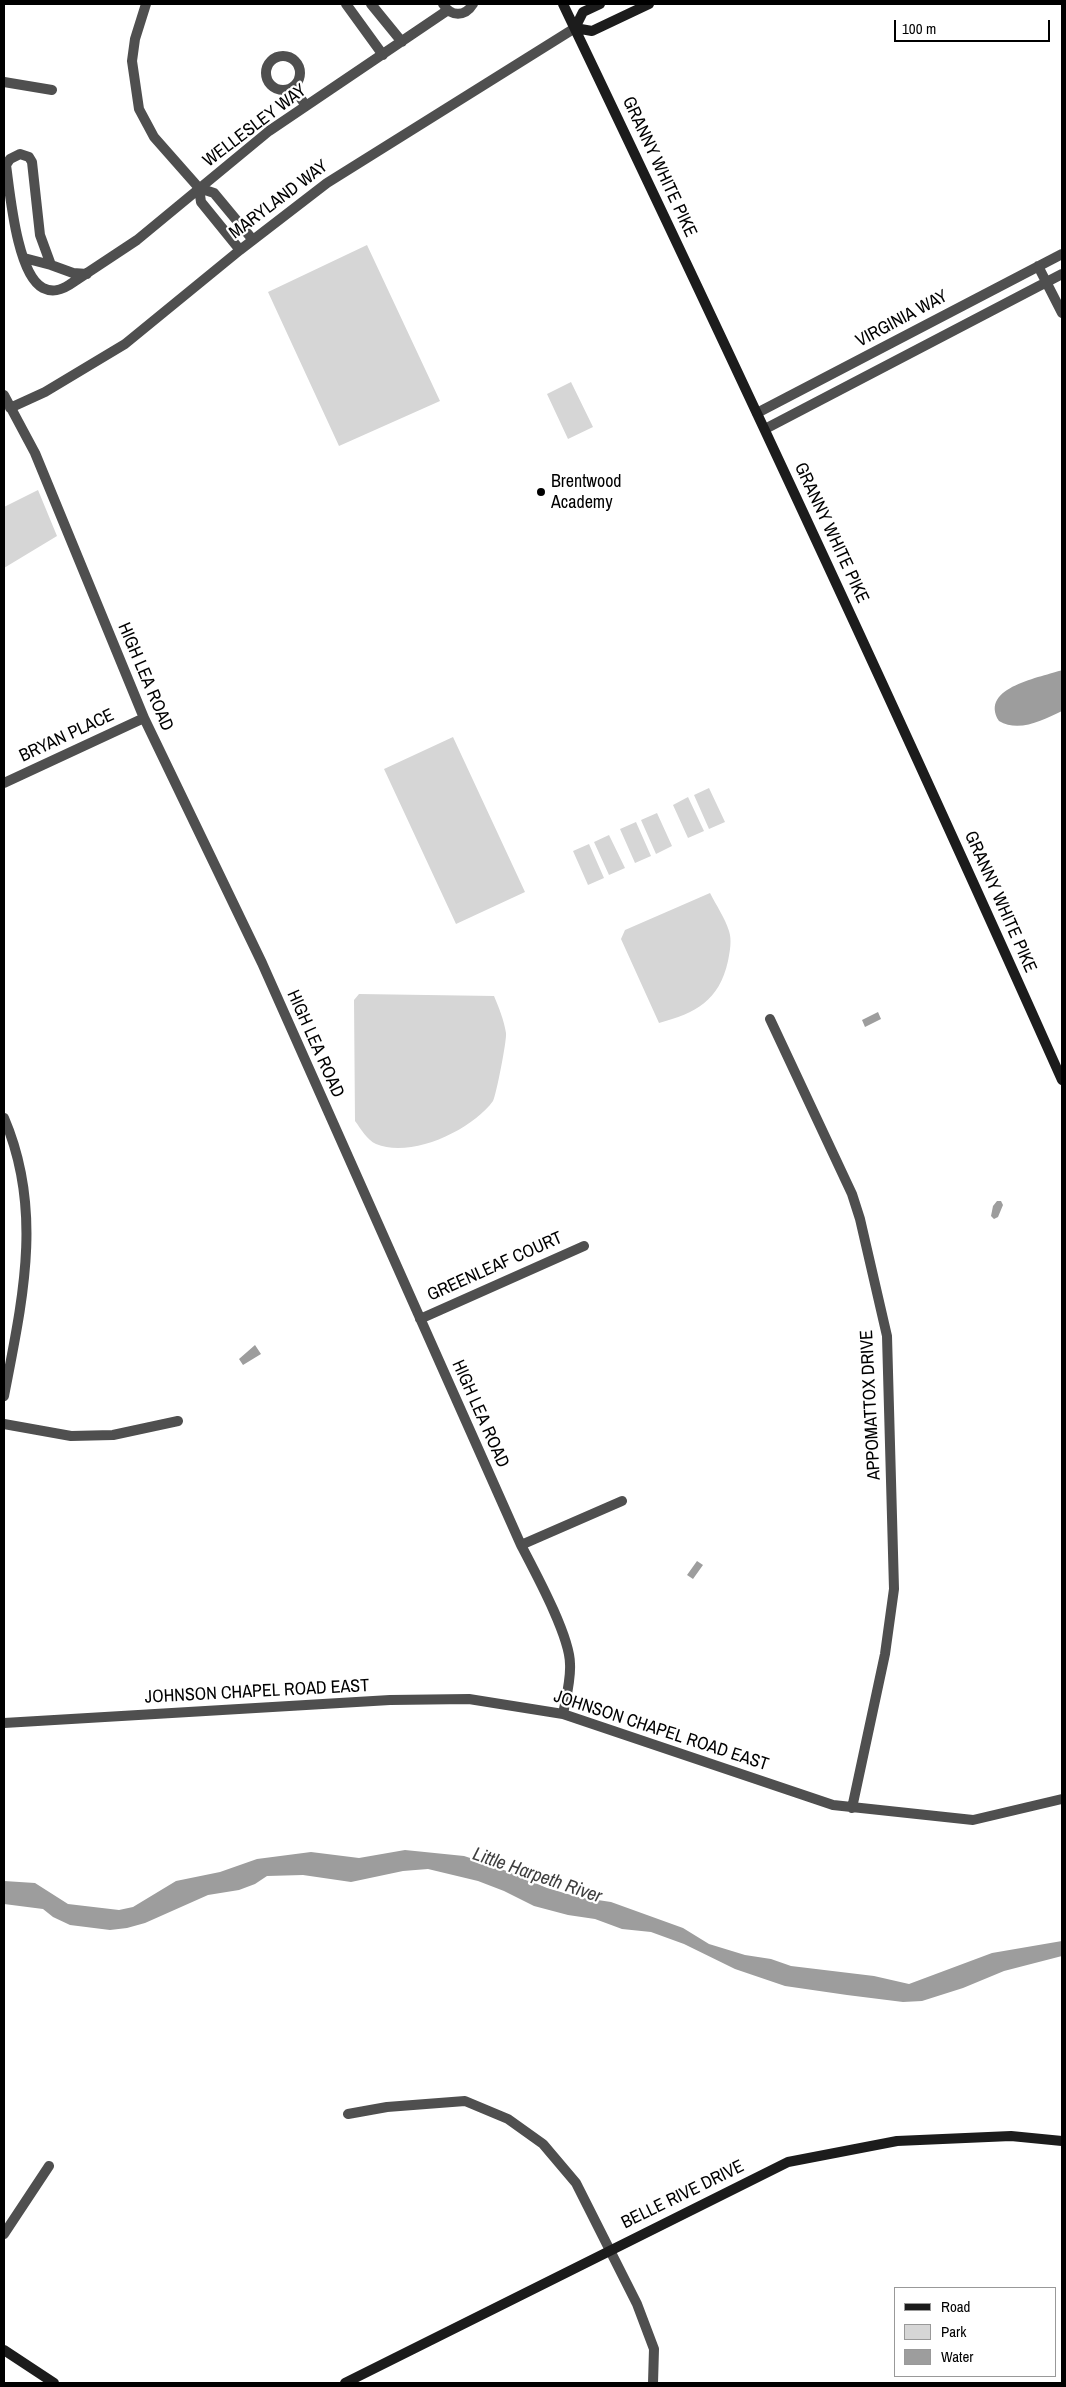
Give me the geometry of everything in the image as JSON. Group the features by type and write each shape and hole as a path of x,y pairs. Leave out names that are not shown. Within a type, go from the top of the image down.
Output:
{"main road":[{"name":"GRANNY WHITE PIKE","path":"563,4 765,429 970,873 1062,1080"},
{"name":"MARYLAND WAY","path":"575,28 582,12 600,4"},
{"path":"575,28 592,31 649,4"},
{"name":"BELLE RIVE DRIVE","path":"345,2383 788,2162 897,2141 1011,2136 1062,2141"},
{"path":"4,2350 54,2383"}],"street":[{"path":"146,4 135,39 132,61 139,109 154,137 198,188 201,202 240,250"},
{"path":"346,4 383,56"},
{"path":"371,4 402,42"},
{"name":"WELLESLEY WAY","path":"50,265 40,235 32,162 29,157 20,154 10,159 6,165 15,221 24,258 32,278 42,288 49,290 61,289 117,256 269,132 383,56 446,7 454,14 462,14 469,10 473,4"},
{"name":"MARYLAND WAY","path":"10,408 44,392 124,344 240,250 327,183 575,28"},
{"path":"4,82 52,90"},
{"path":"293,87 306,106"},
{"path":"198,188 214,193 253,240"},
{"name":"VIRGINIA WAY","path":"757,413 1062,254"},
{"path":"24,258 74,273 87,274"},
{"path":"1038,266 1062,313"},
{"name":"VIRGINIA WAY","path":"765,429 1062,274"},
{"name":"HIGH LEA ROAD","path":"4,395 35,453 144,718 262,963 521,1546 545,1592 563,1636 571,1662 563,1714"},
{"name":"BRYAN PLACE","path":"4,783 144,718"},
{"name":"APPOMATTOX DRIVE","path":"770,1019 852,1194 887,1336 894,1589 886,1654 852,1808"},
{"path":"4,1118 14,1143 27,1208 23,1294 4,1396"},
{"name":"GREENLEAF COURT","path":"420,1319 584,1246"},
{"path":"4,1424 71,1436 113,1435 178,1421"},
{"path":"521,1546 622,1501"},
{"name":"JOHNSON CHAPEL ROAD EAST","path":"4,1723 390,1700 469,1699 563,1714 833,1805 973,1820 1062,1799"},
{"path":"348,2114 387,2107 465,2101 508,2119 544,2144 576,2183 637,2304 654,2349 653,2383"},
{"path":"4,2234 49,2166"}],"green space":[{"path":"367,245 440,401 339,446 268,292"},
{"path":"571,382 593,427 568,439 547,394"},
{"path":"38,490 57,536 4,568 4,507"},
{"path":"453,737 525,892 456,924 384,769"},
{"path":"709,788 725,822 709,829 694,795"},
{"path":"688,797 704,831 688,838 673,805"},
{"path":"657,813 672,846 656,854 641,820"},
{"path":"636,822 651,856 635,863 620,829"},
{"path":"609,835 625,868 609,875 594,842"},
{"path":"589,844 604,878 588,885 573,851"},
{"path":"710,893 730,934 731,942 724,975 712,996 695,1010 659,1023 621,939 625,930"},
{"path":"359,994 494,996 506,1033 501,1068 493,1101 471,1122 440,1139 423,1145 390,1148 370,1140 355,1121 354,1000"}],"water":[{"path":"1062,670 1062,711 1031,724 1015,726 999,721 995,709 997,700 1005,692 1028,680"},
{"path":"878,1012 881,1019 865,1027 862,1020"},
{"path":"997,1201 1001,1201 1003,1205 998,1217 994,1219 991,1216 993,1206"},
{"path":"255,1345 261,1354 243,1365 239,1359"},
{"path":"697,1561 703,1565 693,1579 687,1575"},
{"path":"405,1850 464,1856 492,1865 547,1888 578,1897 611,1902 683,1928 709,1944 745,1955 771,1959 791,1966 874,1976 909,1984 992,1953 1062,1941 1062,1956 1004,1971 963,1988 922,2001 903,2002 847,1995 785,1986 735,1969 684,1944 651,1932 622,1929 595,1919 568,1915 534,1906 478,1881 428,1869 403,1871 351,1882 303,1875 267,1876 255,1884 239,1890 208,1895 145,1923 110,1930 70,1925 53,1917 43,1909 4,1904 4,1881 35,1883 68,1904 119,1910 133,1907 176,1881 220,1872 257,1859 311,1852 359,1858"}],"place":[{"name":"Brentwood Academy","path":"541,492"}],"water label":[{"name":"Little Harpeth River","path":"537,1876"}]}
